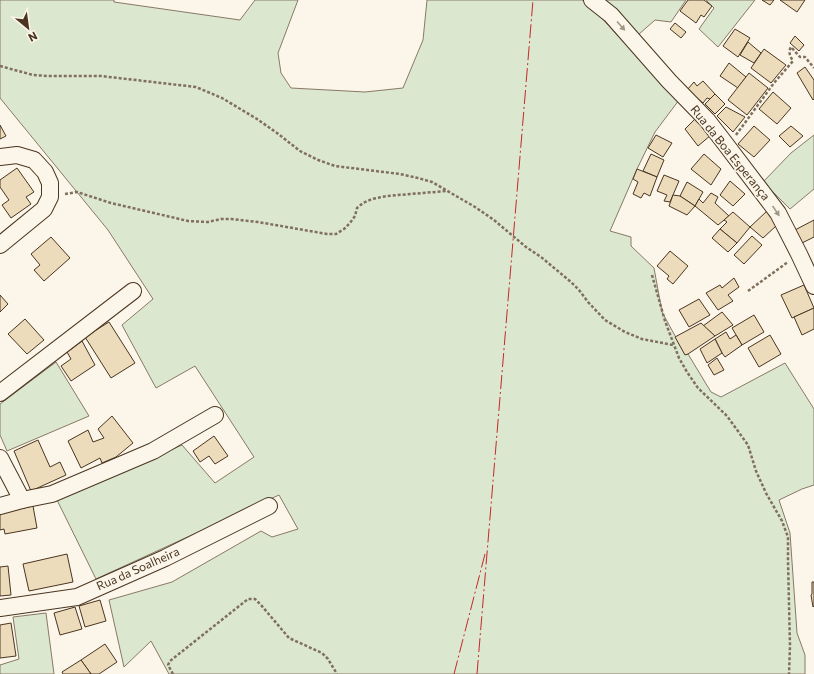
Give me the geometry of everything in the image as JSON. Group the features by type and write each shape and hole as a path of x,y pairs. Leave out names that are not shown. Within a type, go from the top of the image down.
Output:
{"street":[{"name":"Rua da Boa Esperança","path":"592,0 611,15 669,81 707,120 778,213 814,286"},
{"path":"0,157 16,155 34,160 45,172 50,183 50,196 44,209 0,245"},
{"path":"0,393 133,291"},
{"path":"0,506 52,494 153,451 215,416"},
{"path":"0,458 22,500"},
{"name":"Rua da Soalheira","path":"0,608 77,597 166,558 269,506"}],"path":[{"path":"735,135 774,83 793,61 789,53 791,47 800,57 805,57 814,68"},
{"path":"0,66 33,75 101,76 196,87 222,98 257,119 300,151 318,160 335,166 400,174 432,182 494,220 526,247 560,272 580,290 588,302 605,320 625,332 642,339 673,345"},
{"path":"50,196 77,192 111,203 188,221 208,222 231,218 327,234 336,234 350,223 355,216 357,208 363,203 372,199 387,196 448,191"},
{"path":"748,291 799,254"},
{"path":"652,275 665,321 679,358 698,388 727,416 748,445 756,471 766,493 782,521 788,537 790,646 789,674"},
{"path":"173,674 168,665 170,661 248,599 255,599 289,638 322,653 328,659 337,674"}],"green space":[{"path":"0,0 114,0 114,2 240,20 255,0 298,0 278,53 281,73 291,88 365,92 403,88 423,40 427,0 582,0 589,4 679,100 655,132 610,231 631,237 631,246 654,268 662,312 685,354 688,354 711,392 721,397 785,363 814,409 814,485 779,500 790,533 797,633 805,655 805,674 169,674 151,641 124,667 109,600 172,582 261,531 272,537 298,529 279,495 96,579 57,500 182,445 215,483 254,457 195,366 156,388 122,325 153,299 108,230 0,98"},
{"path":"602,0 686,0 671,22 655,20 638,35"},
{"path":"706,0 755,0 718,47 699,29 714,8"},
{"path":"814,135 814,189 790,209 763,182 791,153"},
{"path":"56,362 89,416 7,451 0,435 0,404"},
{"path":"46,613 54,674 0,674 0,665 19,659 13,617"}],"building":[{"path":"688,0 704,0 712,6 704,17 701,15 696,23 680,11"},
{"path":"762,0 774,0 770,5"},
{"path":"780,0 805,0 797,12"},
{"path":"675,23 686,32 681,38 670,29"},
{"path":"735,29 750,38 738,57 723,46"},
{"path":"795,36 804,45 799,51 790,43"},
{"path":"748,42 761,53 754,63 740,55"},
{"path":"764,49 786,65 771,83 751,68"},
{"path":"729,63 746,77 738,88 720,76"},
{"path":"805,67 814,80 813,100 797,73"},
{"path":"749,73 768,88 747,115 728,100"},
{"path":"703,81 715,94 710,99 707,98 703,103 687,90 694,82 697,86"},
{"path":"773,92 791,108 777,124 759,109"},
{"path":"715,94 725,104 715,114 705,104"},
{"path":"726,107 745,117 733,132 717,116"},
{"path":"696,118 711,135 698,146 685,129"},
{"path":"0,125 6,136 0,139"},
{"path":"754,126 770,140 754,157 738,144"},
{"path":"791,126 803,136 790,147 779,136"},
{"path":"656,135 672,143 663,157 648,148"},
{"path":"651,154 664,160 657,177 643,171"},
{"path":"704,154 721,169 711,185 691,169"},
{"path":"17,168 34,192 26,197 31,204 11,218 2,205 9,200 0,187 0,180"},
{"path":"637,169 657,177 650,196 644,193 641,198 633,194 638,182 633,179"},
{"path":"664,175 679,181 670,202 664,201 667,195 657,191"},
{"path":"730,181 745,194 733,206 720,195"},
{"path":"687,182 703,192 695,206 680,196"},
{"path":"711,193 718,197 715,203 729,216 718,225 695,206 699,199 703,203"},
{"path":"673,195 680,196 695,206 687,215 669,206"},
{"path":"767,211 775,220 776,226 763,238 750,227"},
{"path":"733,212 750,227 737,243 720,229 727,222 724,220"},
{"path":"814,220 814,237 802,243 795,230"},
{"path":"720,229 737,243 728,252 712,238"},
{"path":"752,236 762,245 744,264 734,255"},
{"path":"51,237 70,258 44,281 34,270 40,265 31,254"},
{"path":"670,251 688,266 673,284 667,279 669,276 657,266"},
{"path":"734,278 739,287 728,295 733,301 718,310 706,293 720,285 722,288"},
{"path":"804,285 814,308 792,318 781,295"},
{"path":"0,295 8,304 0,312"},
{"path":"699,299 710,315 689,327 679,310"},
{"path":"814,308 814,329 802,335 794,317"},
{"path":"722,312 733,325 715,336 703,326"},
{"path":"754,315 764,332 742,345 732,328"},
{"path":"25,319 44,340 27,354 8,334"},
{"path":"109,322 135,363 111,378 85,337"},
{"path":"701,323 715,336 685,355 675,337"},
{"path":"726,332 730,339 736,335 742,345 725,357 715,339"},
{"path":"770,335 781,354 759,367 748,348"},
{"path":"715,339 722,353 707,363 700,349"},
{"path":"82,341 95,365 71,381 61,366 71,359 67,352"},
{"path":"717,358 724,370 714,375 708,365"},
{"path":"112,416 133,443 116,457 102,463 100,458 81,468 68,441 88,430 93,442 104,438 98,429"},
{"path":"214,436 228,456 215,464 209,456 200,462 193,451"},
{"path":"38,440 50,467 60,462 66,475 31,491 14,451"},
{"path":"33,506 37,528 5,534 4,529 0,530 0,513"},
{"path":"67,554 73,582 29,591 23,564"},
{"path":"8,566 11,595 0,596 0,567"},
{"path":"812,582 814,582 813,607 811,595"},
{"path":"100,600 106,621 85,627 79,606"},
{"path":"75,607 82,629 60,635 54,613"},
{"path":"11,623 16,656 0,658 0,625"},
{"path":"105,644 117,662 99,674 91,674 81,660"},
{"path":"81,660 91,674 63,674 62,672"}],"power":[{"path":"477,674 533,0"},
{"path":"454,674 485,554"}]}
